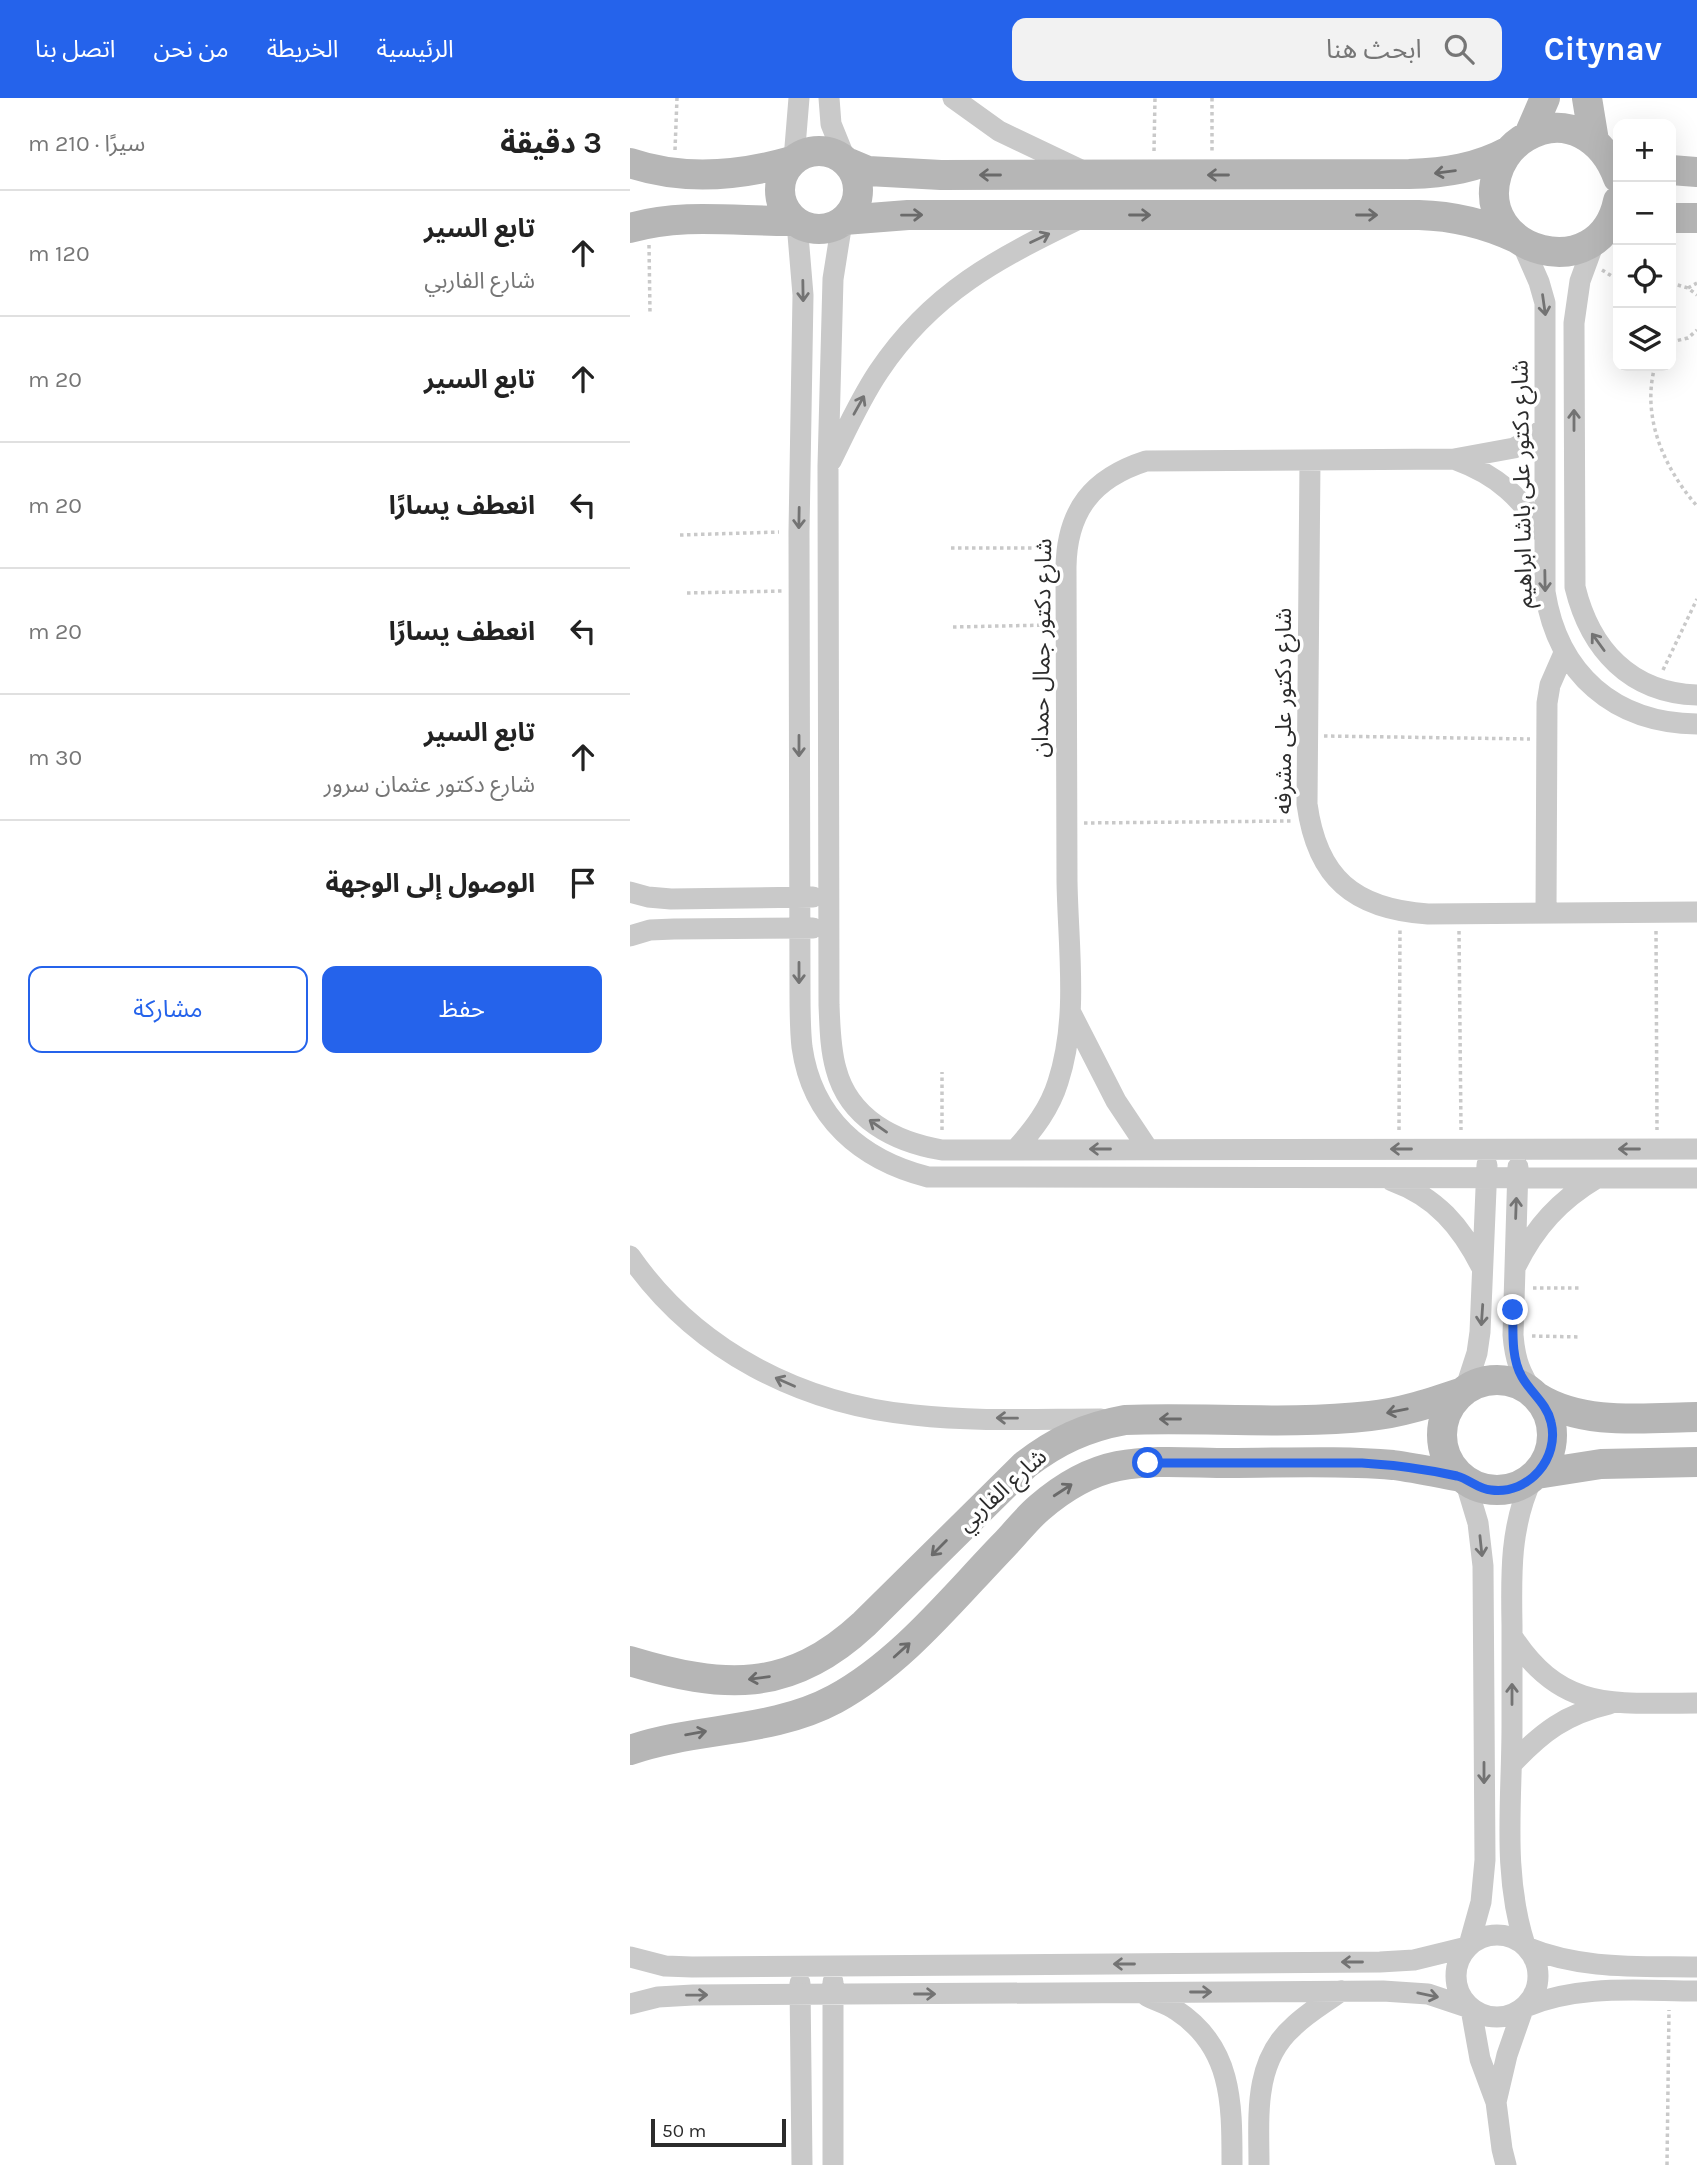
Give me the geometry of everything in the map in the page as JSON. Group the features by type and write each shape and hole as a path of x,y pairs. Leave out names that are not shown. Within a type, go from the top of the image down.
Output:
{"street":[{"path":"799,98 793,160 784,172 780,198 786,211 796,222 803,295 799,531 799,928 802,1047 819,1100 834,1123 853,1142 876,1158 914,1173 955,1178 1697,1178"},
{"path":"640,225 681,219 796,222 820,229 843,221 853,211 859,186 831,124 829,98"},
{"path":"953,98 999,131 1090,175"},
{"path":"1518,240 1498,211 1496,179 1500,164 1519,143 1545,98"},
{"path":"1587,98 1605,148"},
{"path":"630,163 675,173 741,172 793,160 814,150 826,151 867,171 891,174 1437,173 1462,170 1487,162 1546,129 1579,133 1605,148"},
{"path":"1676,170 1697,172"},
{"path":"843,221 908,215 1441,216 1479,223 1534,249 1550,253 1581,248 1603,237"},
{"path":"828,466 878,372 906,335 940,301 977,272 1017,248 1088,215"},
{"path":"1613,218 1580,281 1574,323 1575,587 1581,613 1593,636 1609,657 1629,674 1654,687 1697,695"},
{"path":"1676,218 1697,218"},
{"path":"843,221 833,279 828,466 830,1042 836,1072 850,1099 868,1119 890,1135 915,1145 949,1150 1697,1149"},
{"name":"شارع دكتور على باشا ابراهيم","path":"1518,240 1539,282 1545,303 1546,603 1555,634 1564,653 1584,679 1611,701 1656,720 1697,724"},
{"name":"شارع دكتور جمال حمدان","path":"1016,1149 1034,1129 1048,1107 1058,1083 1070,1013 1066,823 1066,548 1071,526 1080,507 1108,477 1126,467 1146,461 1454,459 1514,447 1531,439 1545,427"},
{"name":"شارع دكتور جمال حمدان","path":"1454,459 1477,468 1508,488 1533,516 1545,538"},
{"name":"شارع دكتور على مشرفه","path":"1310,460 1306,786 1309,821 1322,858 1347,889 1363,900 1400,912 1697,912"},
{"path":"1546,913 1547,703 1550,685 1564,653"},
{"path":"1611,701 1629,674"},
{"path":"630,892 671,899 829,896"},
{"path":"630,936 650,930 674,929 829,928"},
{"name":"شارع دكتور جمال حمدان","path":"1070,1013 1116,1101 1148,1149"},
{"path":"1464,1391 1477,1353 1480,1332 1487,1149"},
{"path":"1518,1149 1513,1335 1515,1354 1521,1375 1535,1395 1545,1408 1551,1421 1551,1450 1546,1463 1534,1476 1520,1486 1506,1490 1477,1487 1463,1478 1451,1465 1444,1450 1442,1434 1445,1419 1452,1404 1464,1391 1479,1384 1500,1381 1521,1386 1535,1395 1552,1406 1590,1416 1697,1418"},
{"path":"949,1150 955,1178"},
{"path":"1384,1178 1410,1188 1434,1202 1455,1222 1471,1245 1483,1270"},
{"path":"1514,1279 1539,1226 1576,1190 1599,1178"},
{"path":"630,1256 670,1304 704,1334 742,1360 783,1382 826,1399 914,1415 1125,1420"},
{"name":"شارع الفاربي","path":"630,1661 700,1678 730,1681 760,1679 789,1672 817,1660 842,1644 864,1624 1025,1465 1047,1448 1097,1425 1125,1420 1333,1419 1372,1416 1414,1408 1464,1391"},
{"path":"1534,1476 1601,1464 1697,1462"},
{"name":"شارع الفاربي","path":"630,1749 676,1737 764,1724 800,1714 834,1700 865,1681 921,1632 1037,1510 1060,1490 1088,1475 1117,1466 1148,1463 1340,1463 1394,1465 1463,1478"},
{"path":"1496,2102 1507,2054 1524,2008 1537,1989 1539,1977 1534,1956 1526,1946 1513,1903 1510,1882 1513,1544 1522,1501 1534,1476"},
{"path":"1463,1478 1478,1523 1483,1566 1485,1860 1480,1902 1468,1946 1456,1967 1455,1978 1457,1989 1470,2008 1480,2059 1496,2102 1506,2165"},
{"path":"1512,1636 1526,1658 1545,1676 1567,1690 1591,1699 1617,1703 1697,1703"},
{"path":"1512,1764 1533,1741 1558,1722 1587,1709 1617,1703"},
{"path":"630,1957 665,1966 1397,1962 1468,1946 1491,1935 1503,1935 1545,1955 1585,1965 1697,1967"},
{"path":"800,1966 802,2165"},
{"path":"833,1966 833,2165"},
{"path":"1259,2165 1260,2094 1270,2059 1290,2028 1341,1991"},
{"path":"630,2004 670,1996 1406,1991 1428,1994 1470,2008 1480,2015 1503,2018 1544,2000 1583,1992 1697,1991"},
{"path":"1138,1993 1175,2009 1195,2025 1212,2045 1224,2068 1230,2093 1232,2165"}],"path":[{"path":"675,173 677,98"},
{"path":"1154,174 1155,98"},
{"path":"1212,98 1212,174"},
{"path":"640,225 650,313"},
{"path":"1676,283 1697,295"},
{"path":"1688,288 1697,283"},
{"path":"1676,341 1696,332"},
{"path":"1654,371 1651,414 1660,450 1677,484 1697,506"},
{"path":"680,535 799,531"},
{"path":"951,548 1066,548"},
{"path":"687,593 799,591"},
{"path":"1654,687 1697,599"},
{"path":"953,627 1066,625"},
{"path":"1307,736 1546,739"},
{"path":"1066,823 1309,821"},
{"path":"1399,1149 1400,912"},
{"path":"1656,912 1658,1149"},
{"path":"1458,914 1461,1149"},
{"path":"942,1072 949,1150"},
{"path":"1514,1279 1580,1288"},
{"path":"1513,1335 1581,1337"},
{"path":"1667,2165 1669,1991"}],"route":[{"path":"1148,1463 1362,1463 1394,1465 1461,1477 1477,1487 1491,1490 1520,1486 1532,1479 1546,1463 1553,1436 1551,1421 1545,1408 1521,1375 1515,1354 1513,1310"}]}
